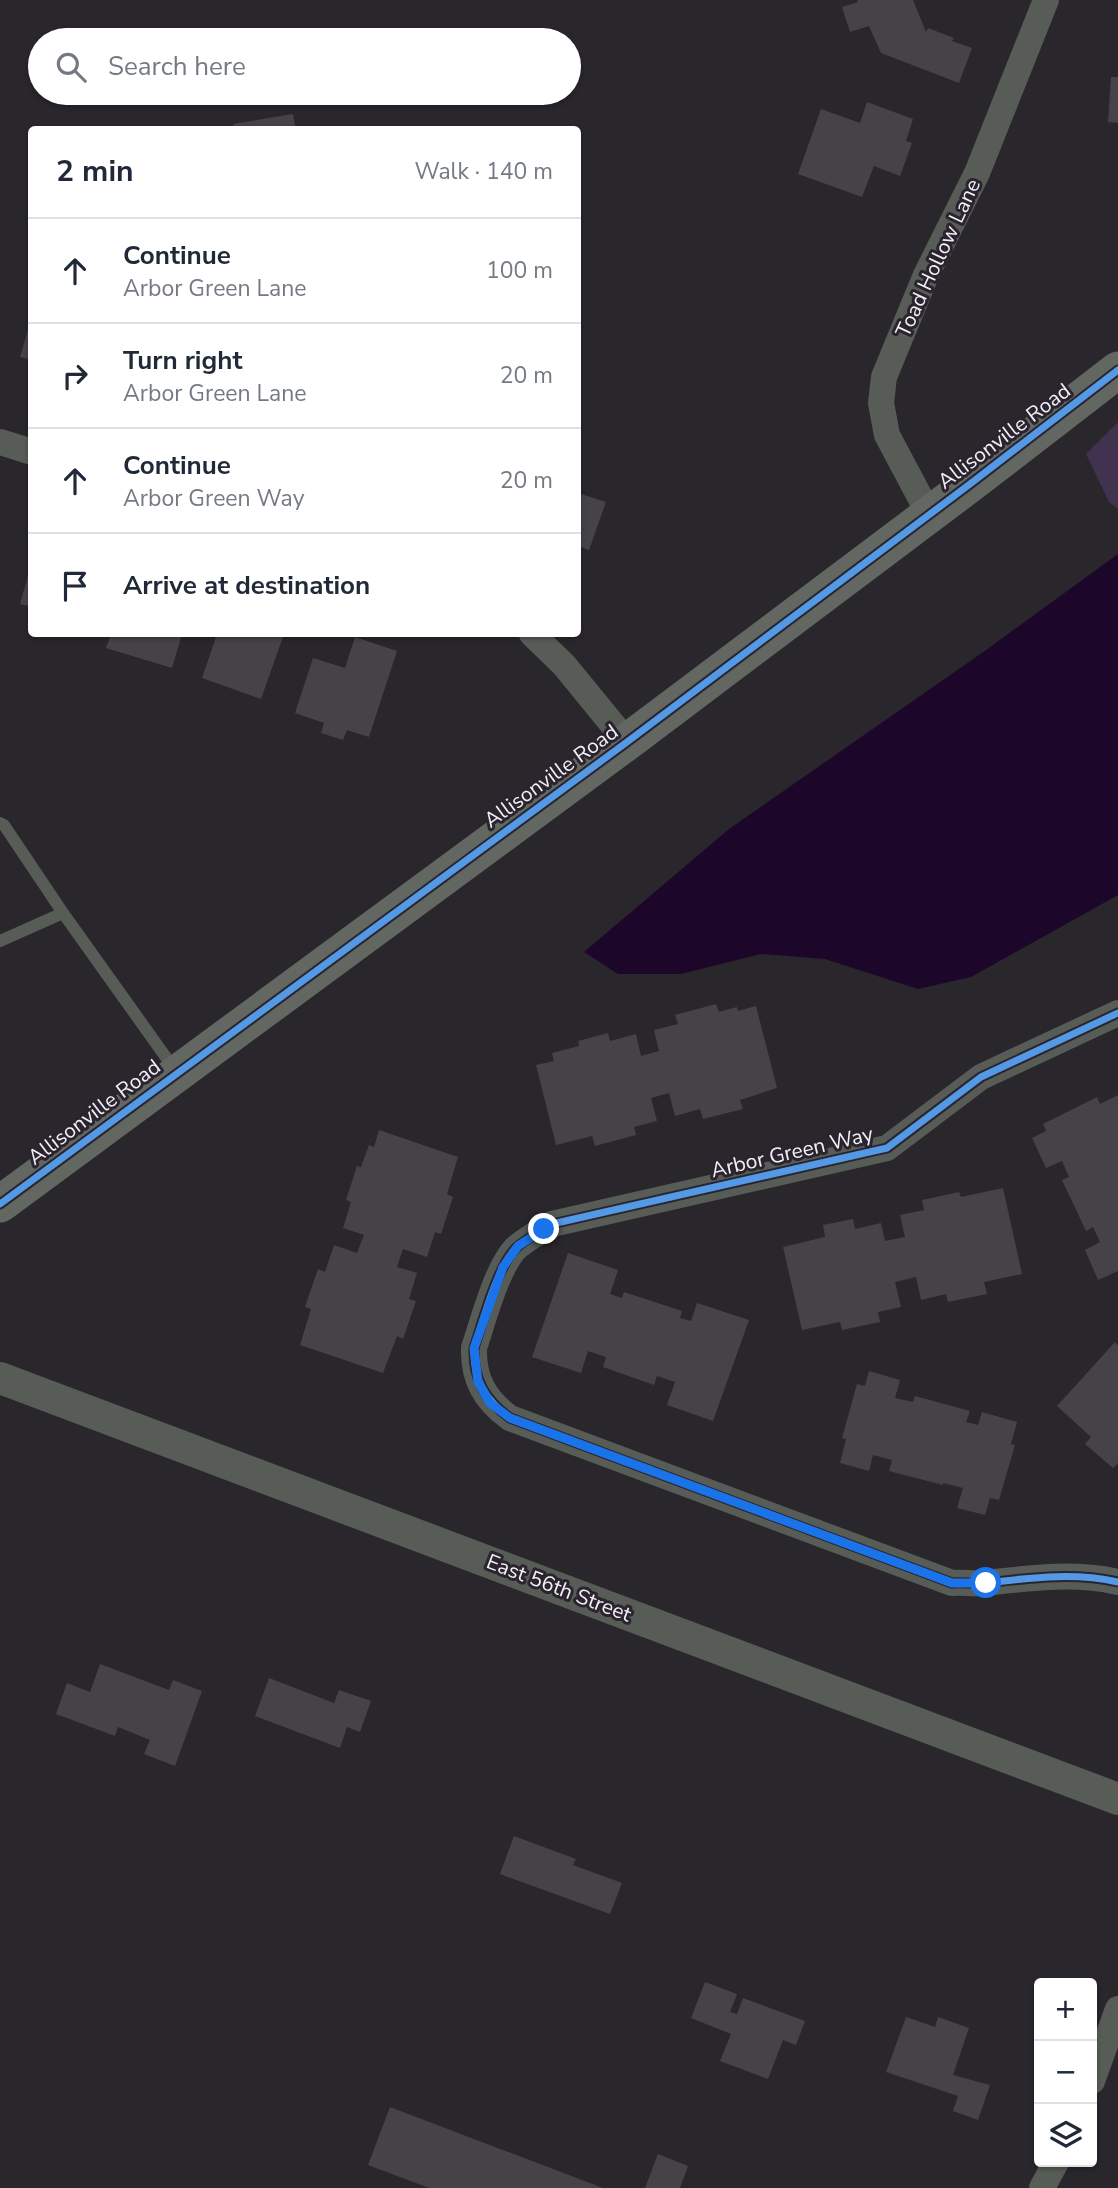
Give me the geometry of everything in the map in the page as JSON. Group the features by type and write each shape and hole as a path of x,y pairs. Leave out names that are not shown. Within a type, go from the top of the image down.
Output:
{"main road":[{"name":"Allisonville Road","path":"0,1204 627,742 1118,370"}],"street":[{"name":"Toad Hollow Lane","path":"929,514 887,435 881,403 884,377 926,275 977,173 1046,0"},
{"path":"0,442 28,451"},
{"path":"535,637 564,665 627,742"},
{"name":"Arbor Green Way","path":"1118,1013 981,1077 887,1148 552,1224 537,1232 513,1252 500,1274 474,1348 478,1382 490,1403 510,1418 952,1583 986,1583 1049,1575 1080,1576 1118,1582"},
{"name":"East 56th Street","path":"0,1378 1118,1799"},
{"path":"1097,2067 1118,2009"},
{"path":"1042,2188 1053,2167"}],"lane":[{"path":"0,823 4,825 177,1073"},
{"path":"0,941 63,913"}],"shaded area":[{"path":"1118,422 1118,509 1109,502 1086,454"},
{"path":"1118,554 1118,895 971,977 918,989 825,959 761,954 681,974 618,974 584,952 729,829 989,648"}],"building":[{"path":"857,0 913,0 926,32 928,28 972,48 959,83 881,53 869,26 850,32 842,7 858,2"},
{"path":"1111,77 1118,77 1118,123 1108,122"},
{"path":"867,102 913,119 906,141 912,143 900,176 874,166 862,197 798,174 821,109 860,123"},
{"path":"293,114 295,126 233,126"},
{"path":"28,329 28,359 20,357"},
{"path":"581,494 606,502 589,550 581,547"},
{"path":"28,576 28,606 20,604"},
{"path":"110,637 181,637 172,668 106,648"},
{"path":"216,637 283,637 261,699 202,678"},
{"path":"355,637 397,651 369,737 347,730 343,740 321,733 324,723 295,713 313,658 345,668"},
{"path":"716,1004 719,1012 756,1006 777,1088 740,1100 743,1109 703,1119 700,1109 675,1116 669,1093 651,1098 657,1121 634,1127 636,1135 595,1146 592,1136 556,1145 536,1065 554,1061 552,1053 579,1046 578,1041 608,1033 610,1041 636,1034 641,1056 659,1051 654,1030 678,1024 675,1015"},
{"path":"1118,1095 1118,1271 1098,1280 1085,1250 1100,1242 1093,1227 1086,1231 1062,1180 1069,1177 1062,1161 1046,1168 1032,1138 1046,1131 1043,1124 1097,1097 1100,1104"},
{"path":"379,1130 458,1157 447,1194 453,1197 441,1234 435,1232 427,1257 403,1249 397,1267 417,1273 409,1299 416,1301 403,1339 397,1336 383,1373 300,1345 311,1309 305,1307 318,1269 325,1272 334,1245 357,1253 364,1235 343,1228 351,1202 346,1200 357,1166 361,1167 369,1145 374,1147"},
{"path":"1003,1188 1022,1274 984,1282 987,1294 948,1302 946,1294 921,1300 916,1277 895,1282 901,1307 878,1312 880,1322 842,1330 840,1322 802,1330 783,1247 825,1237 823,1225 853,1219 855,1229 881,1223 885,1241 905,1237 900,1215 924,1210 922,1200 959,1192 961,1197"},
{"path":"568,1253 618,1270 610,1294 622,1298 624,1292 682,1311 680,1318 691,1321 697,1303 749,1320 713,1421 667,1405 675,1382 657,1376 654,1385 603,1367 606,1357 588,1351 581,1373 532,1357"},
{"path":"1115,1342 1118,1345 1118,1463 1113,1468 1085,1444 1091,1437 1057,1406"},
{"path":"869,1371 900,1380 895,1398 913,1402 915,1396 970,1411 966,1422 978,1425 982,1412 1017,1422 1011,1444 1015,1445 999,1500 990,1498 985,1515 957,1508 963,1488 889,1471 892,1460 873,1455 869,1471 840,1463 846,1439 842,1438 857,1384 865,1386"},
{"path":"100,1664 169,1690 173,1680 202,1691 175,1766 144,1754 150,1740 118,1727 115,1736 56,1714 67,1683 90,1692"},
{"path":"269,1678 334,1703 339,1690 371,1701 360,1732 347,1727 340,1748 255,1716"},
{"path":"514,1836 576,1859 573,1865 622,1883 610,1914 500,1874"},
{"path":"705,1982 737,1994 730,2012 737,2014 743,1998 805,2021 796,2045 783,2040 768,2079 720,2061 731,2034 691,2018"},
{"path":"906,2017 935,2027 938,2017 969,2028 953,2075 990,2085 978,2120 953,2111 958,2096 886,2072"},
{"path":"390,2107 603,2188 429,2188 368,2165"},
{"path":"658,2154 688,2166 680,2188 645,2188"}],"cycle path":[{"path":"0,1204 627,742 1118,370"},
{"path":"1118,1013 981,1077 887,1148 552,1224 520,1244 509,1257 491,1295 474,1348 474,1359 482,1388 494,1404 510,1418 952,1583 1068,1577 1118,1582"}],"route":[{"path":"544,1229 518,1246 503,1267 474,1348 478,1382 490,1403 510,1418 952,1583 986,1583"}]}
